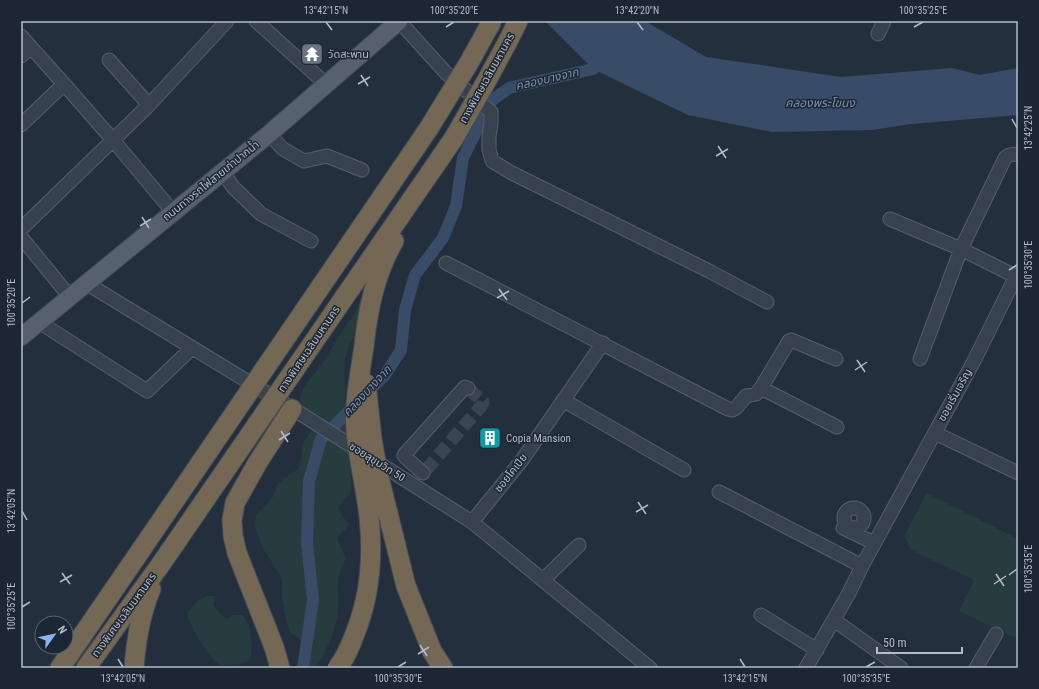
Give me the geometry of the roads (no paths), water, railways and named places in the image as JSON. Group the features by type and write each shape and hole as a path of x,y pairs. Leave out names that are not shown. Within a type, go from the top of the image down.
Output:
{"highway":[{"name":"ทางพิเศษเฉลิมมหานคร","path":"60,668 429,128 470,62 492,21"},
{"name":"ทางพิเศษเฉลิมมหานคร","path":"86,668 161,564 454,138 518,21"},
{"path":"336,668 342,662 363,613 371,561 369,517 359,456 355,408 367,313 373,292 390,248 454,138"},
{"path":"364,346 372,439 383,494 406,586 432,651 443,668"},
{"path":"280,668 274,647 237,553 233,536 232,520 235,503 242,489 292,409"},
{"path":"134,668 141,616 161,564"}],"main road":[{"name":"ถนนทางรถไฟสายเก่าปากน้ำ","path":"21,337 269,134 399,21"}],"street":[{"path":"21,229 149,105 228,21"},
{"path":"256,21 327,85"},
{"path":"399,21 446,73 491,112 489,149 492,161 510,172 709,271 767,302"},
{"path":"878,34 884,21"},
{"path":"21,36 113,140 173,212"},
{"path":"21,56 31,47"},
{"path":"109,60 149,105"},
{"path":"21,125 64,84"},
{"path":"269,134 284,149 304,161 327,156 362,170"},
{"path":"920,359 960,249 1005,158 1009,154 1013,153 1018,155"},
{"path":"222,172 233,187 261,214 311,241"},
{"path":"890,219 960,249"},
{"path":"21,237 70,297"},
{"name":"ซอยเริ่มเจริญ","path":"806,668 849,593 874,543 975,359 1015,278 1013,274 960,249"},
{"path":"446,263 732,410 736,408 746,396 756,394 791,340 836,359"},
{"name":"ซอยสุขุมวิท 50","path":"86,283 292,409 472,522 650,668"},
{"path":"39,322 147,390 192,348"},
{"name":"ซอยโคเปีย","path":"472,522 522,460 603,343"},
{"path":"413,485 425,472 404,455 465,387 468,388"},
{"path":"761,388 837,427"},
{"path":"563,400 684,470"},
{"path":"935,433 1018,473"},
{"path":"719,492 862,566"},
{"path":"843,527 874,543"},
{"path":"543,580 579,545"},
{"path":"761,615 817,650"},
{"path":"834,620 901,668"},
{"path":"976,668 996,634"}],"water":[{"name":"คลองพระโขนง","path":"545,21 645,21 706,57 841,77 952,68 980,75 1018,68 1018,115 911,124 872,130 772,132 688,115 593,69"}],"waterway":[{"name":"คลองบางจาก","path":"303,668 313,600 307,543 309,481 321,439 385,375 401,350 405,310 415,275 443,238 456,206 463,158 491,101 509,88 593,69 604,57"}],"tunnel":[{"path":"426,470 482,405 483,402 468,388"}],"place":[{"name":"วัดสะพาน","path":"312,54"},
{"name":"Copia Mansion","path":"490,438"}]}
